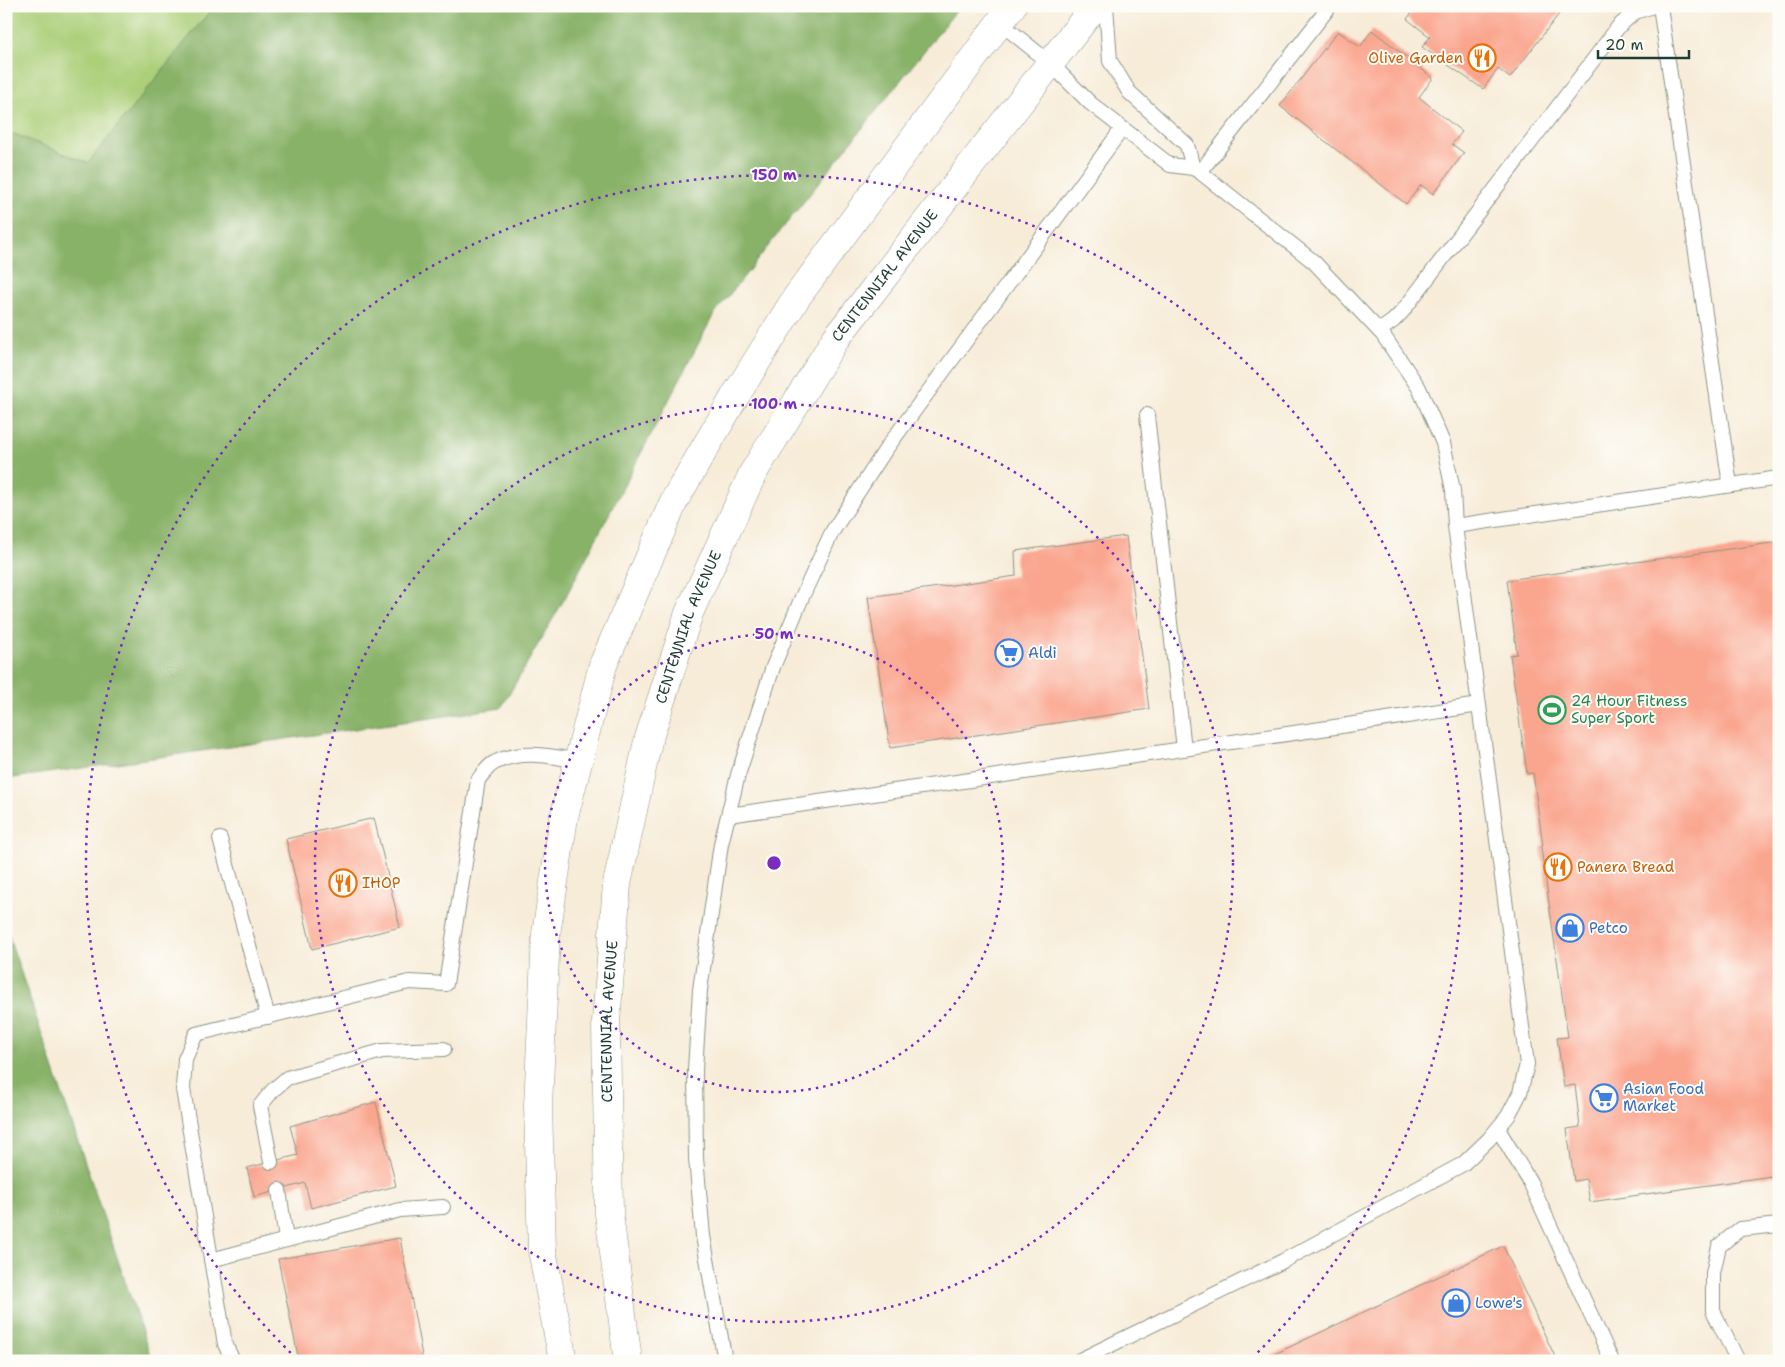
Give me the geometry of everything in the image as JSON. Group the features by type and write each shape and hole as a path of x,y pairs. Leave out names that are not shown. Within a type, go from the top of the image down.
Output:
{"main road":[{"name":"CENTENNIAL AVENUE","path":"628,1361 609,1214 606,1022 617,884 648,741 690,613 753,473 836,338 1095,6"},
{"path":"563,1361 542,1250 538,1106 546,934 564,817 603,665 674,501 734,398 796,298 1006,14"}],"lane":[{"path":"1106,6 1110,61 1129,92 1187,145 1197,170"},
{"path":"1197,170 1330,6"},
{"path":"1379,331 1393,322 1402,312 1619,26 1635,12 1653,6"},
{"path":"1660,6 1730,485"},
{"path":"1006,14 1050,63 1090,103 1122,129 1170,165 1197,170 1314,262 1379,331 1420,388 1443,443 1453,490 1455,526 1526,1064 1520,1093 1508,1116 1498,1129 1463,1164 1283,1261 1078,1361"},
{"path":"725,1361 703,1236 696,1158 695,1070 700,990 722,844 738,775 773,667 832,532 886,449 1122,129"},
{"path":"1148,415 1184,749"},
{"path":"1455,526 1779,478"},
{"path":"729,815 1413,716 1479,704"},
{"path":"233,1361 225,1344 183,1090 185,1060 196,1034 409,982 446,984 478,780 492,764 517,756 540,754 579,761"},
{"path":"220,839 268,1017"},
{"path":"271,1162 260,1106 273,1090 287,1078 382,1051 444,1049"},
{"path":"1498,1129 1530,1182 1612,1361"},
{"path":"279,1190 286,1240"},
{"path":"211,1260 400,1210 443,1207"},
{"path":"1738,1361 1713,1311 1713,1273 1720,1246 1740,1229 1779,1225"}],"green space":[{"path":"6,6 214,6 88,163 6,131"},
{"path":"214,6 960,6 714,314 565,598 501,708 6,779 6,131 88,163"},
{"path":"6,928 152,1361 6,1361"}],"building":[{"name":"Olive Garden","path":"1417,6 1565,6 1510,78 1498,69 1483,89 1422,47 1430,37 1407,19"},
{"path":"1372,30 1433,78 1419,97 1462,132 1452,144 1464,153 1433,194 1421,185 1406,204 1280,106 1338,31 1360,47"},
{"name":"Aldi","path":"1126,536 1149,709 890,748 868,597 1016,576 1015,551"},
{"path":"1779,542 1779,1175 1590,1202 1586,1179 1574,1181 1567,1129 1580,1127 1575,1085 1564,1087 1557,1038 1568,1037 1541,847 1543,846 1533,773 1527,774 1510,655 1517,654 1507,580"},
{"name":"IHOP","path":"374,818 400,927 312,949 286,839"},
{"path":"376,1102 396,1186 311,1208 305,1183 254,1197 247,1168 298,1155 290,1126"},
{"path":"400,1238 423,1361 299,1361 278,1259"},
{"name":"Lowe's","path":"1503,1246 1557,1361 1260,1361"}],"place":[{"name":"Olive Garden","path":"1482,58"},
{"name":"Aldi","path":"1009,653"},
{"name":"24 Hour Fitness Super Sport","path":"1552,710"},
{"name":"Panera Bread","path":"1558,867"},
{"name":"IHOP","path":"343,883"},
{"name":"Petco","path":"1570,928"},
{"name":"Asian Food Market","path":"1604,1098"},
{"name":"Lowe's","path":"1456,1303"}]}
